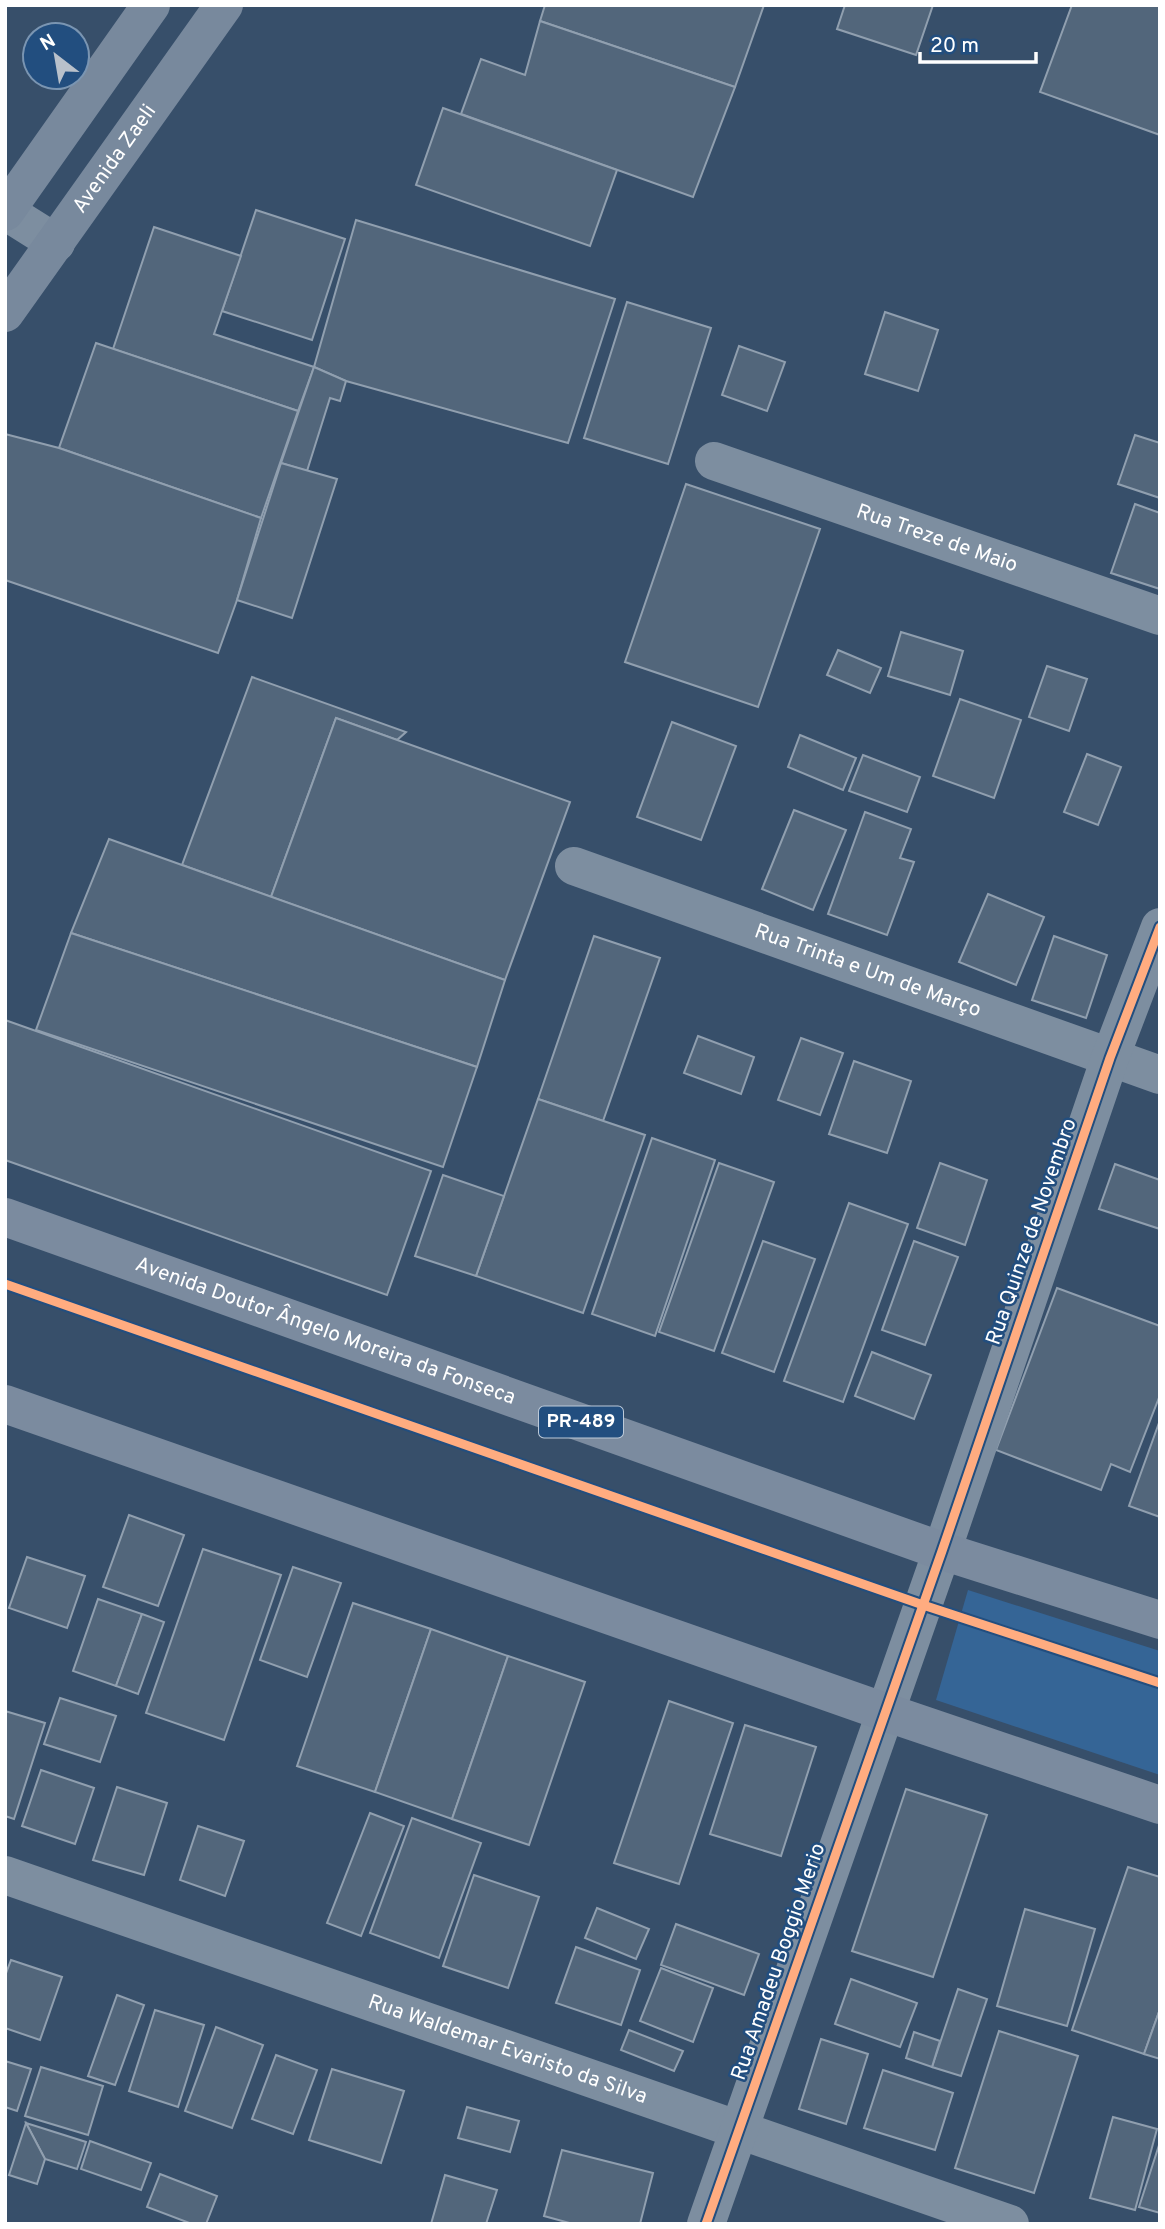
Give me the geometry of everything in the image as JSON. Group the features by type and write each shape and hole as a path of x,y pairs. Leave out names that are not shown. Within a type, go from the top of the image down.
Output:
{"main road":[{"name":"Avenida Doutor Ângelo Moreira da Fonseca","path":"5,1217 942,1551 1160,1620"},
{"path":"5,1404 885,1712 1160,1805"}],"street":[{"path":"56,243 5,211 151,5"},
{"name":"Avenida Zaeli","path":"5,313 224,5"},
{"name":"Rua Treze de Maio","path":"714,461 1160,616"},
{"name":"Rua Trinta e Um de Março","path":"574,866 1160,1075"},
{"name":"Rua Quinze de Novembro","path":"885,1712 1110,1058 1160,927"},
{"name":"Rua Amadeu Boggio Merio","path":"706,2224 885,1712"},
{"name":"Rua Waldemar Evaristo da Silva","path":"5,1875 1010,2224"}],"shaded area":[{"path":"968,1590 1160,1651 1160,1775 936,1700"}],"building":[{"path":"545,5 764,5 735,87 540,21"},
{"path":"845,5 933,5 916,55 837,29"},
{"path":"1072,5 1160,5 1160,135 1040,92"},
{"path":"540,21 735,87 693,197 461,114 481,59 525,75"},
{"path":"443,108 617,170 590,246 416,185"},
{"path":"256,210 345,239 312,340 222,311"},
{"path":"356,220 615,299 568,443 346,381 314,367"},
{"path":"154,227 241,256 214,334 314,367 298,411 113,349"},
{"path":"627,302 711,328 668,464 584,438"},
{"path":"885,312 938,330 918,391 865,374"},
{"path":"96,343 298,411 261,518 59,448"},
{"path":"739,346 785,362 767,411 722,395"},
{"path":"314,367 346,381 340,401 330,398 307,471 281,463"},
{"path":"5,434 59,448 261,518 218,653 5,580"},
{"path":"1135,435 1160,443 1160,498 1118,484"},
{"path":"281,463 337,479 292,618 237,600"},
{"path":"686,484 820,529 758,707 625,662"},
{"path":"1135,504 1160,513 1160,589 1111,573"},
{"path":"901,632 963,651 950,695 888,676"},
{"path":"838,650 881,668 870,693 827,675"},
{"path":"1047,666 1087,679 1069,731 1029,717"},
{"path":"252,677 406,732 397,740 336,718 271,897 182,865"},
{"path":"960,699 1021,720 994,798 933,776"},
{"path":"336,718 570,802 505,980 271,897"},
{"path":"672,722 736,746 701,840 637,817"},
{"path":"800,735 856,758 843,790 788,767"},
{"path":"1087,754 1121,767 1098,825 1064,812"},
{"path":"863,755 920,777 907,812 849,791"},
{"path":"794,810 846,830 813,910 762,889"},
{"path":"865,812 911,829 900,858 914,862 887,935 828,914"},
{"path":"109,839 505,980 477,1067 71,933"},
{"path":"988,894 1044,917 1016,985 959,962"},
{"path":"71,933 477,1067 443,1167 36,1030"},
{"path":"594,936 660,958 603,1121 538,1099"},
{"path":"1054,936 1107,955 1086,1018 1032,1000"},
{"path":"5,1020 431,1171 387,1295 5,1160"},
{"path":"698,1036 754,1057 741,1094 684,1073"},
{"path":"801,1038 843,1053 820,1115 778,1100"},
{"path":"854,1061 911,1081 887,1153 829,1134"},
{"path":"538,1099 645,1135 583,1313 476,1276"},
{"path":"652,1138 715,1160 655,1336 592,1314"},
{"path":"719,1163 774,1182 714,1351 659,1332"},
{"path":"940,1163 987,1180 965,1245 917,1228"},
{"path":"1115,1164 1160,1180 1160,1229 1099,1209"},
{"path":"443,1175 504,1196 476,1276 415,1256"},
{"path":"849,1203 908,1224 843,1402 784,1381"},
{"path":"763,1241 815,1259 774,1372 722,1353"},
{"path":"914,1241 958,1257 925,1345 882,1330"},
{"path":"1057,1288 1160,1326 1160,1395 1130,1472 1111,1464 1101,1490 996,1450"},
{"path":"872,1352 931,1375 914,1419 855,1396"},
{"path":"1160,1420 1160,1517 1129,1506"},
{"path":"129,1515 184,1535 158,1606 103,1587"},
{"path":"203,1549 281,1575 224,1740 146,1713"},
{"path":"27,1557 85,1576 67,1628 9,1608"},
{"path":"293,1567 341,1583 307,1677 260,1660"},
{"path":"98,1599 142,1614 116,1686 73,1671"},
{"path":"353,1603 431,1629 375,1792 297,1766"},
{"path":"142,1614 164,1622 138,1694 116,1686"},
{"path":"431,1629 508,1656 452,1819 375,1792"},
{"path":"508,1656 585,1682 529,1845 452,1819"},
{"path":"60,1698 116,1716 100,1762 44,1744"},
{"path":"669,1701 733,1723 679,1884 614,1863"},
{"path":"5,1711 45,1723 14,1819 5,1816"},
{"path":"745,1725 816,1747 781,1856 710,1834"},
{"path":"41,1770 94,1788 75,1844 22,1826"},
{"path":"117,1787 167,1803 144,1875 93,1860"},
{"path":"906,1789 987,1815 933,1977 852,1951"},
{"path":"370,1813 404,1826 361,1936 327,1923"},
{"path":"412,1818 481,1843 439,1958 370,1933"},
{"path":"198,1826 244,1841 225,1896 180,1880"},
{"path":"1128,1867 1160,1877 1160,2009 1144,2054 1072,2030"},
{"path":"474,1875 539,1897 508,1988 443,1966"},
{"path":"597,1908 649,1929 636,1959 585,1938"},
{"path":"1025,1909 1095,1929 1067,2026 997,2006"},
{"path":"676,1924 759,1954 744,1995 661,1965"},
{"path":"576,1947 640,1970 621,2025 556,2003"},
{"path":"11,1960 62,1977 40,2040 5,2028 5,1976"},
{"path":"661,1968 713,1988 693,2042 640,2021"},
{"path":"851,1979 917,2003 900,2047 835,2024"},
{"path":"958,1989 987,1999 961,2076 932,2067"},
{"path":"117,1995 144,2005 115,2085 88,2076"},
{"path":"1160,2009 1160,2059 1144,2054"},
{"path":"155,2010 204,2025 178,2107 129,2091"},
{"path":"216,2027 263,2045 232,2128 185,2111"},
{"path":"629,2030 683,2051 674,2071 621,2050"},
{"path":"999,2031 1078,2056 1034,2193 955,2168"},
{"path":"914,2032 940,2041 932,2067 906,2058"},
{"path":"821,2039 868,2054 846,2124 799,2109"},
{"path":"276,2055 317,2070 293,2134 252,2119"},
{"path":"5,2061 31,2069 17,2111 5,2107"},
{"path":"41,2067 103,2086 88,2135 25,2116"},
{"path":"332,2069 404,2091 381,2163 309,2140"},
{"path":"883,2070 953,2093 935,2150 864,2128"},
{"path":"467,2107 519,2121 510,2152 458,2138"},
{"path":"1113,2117 1157,2129 1135,2210 1090,2198"},
{"path":"26,2123 86,2142 77,2169 45,2159"},
{"path":"26,2123 45,2159 37,2184 9,2175"},
{"path":"90,2141 151,2163 141,2190 81,2169"},
{"path":"1160,2142 1160,2213 1139,2207"},
{"path":"562,2150 653,2173 640,2224 573,2224 544,2216"},
{"path":"160,2174 217,2196 206,2224 192,2224 147,2207"},
{"path":"445,2175 497,2190 486,2224 431,2224"}],"cycle path":[{"path":"706,2224 942,1551 1110,1058 1160,927"},
{"path":"5,1284 923,1605 1160,1683"}]}
